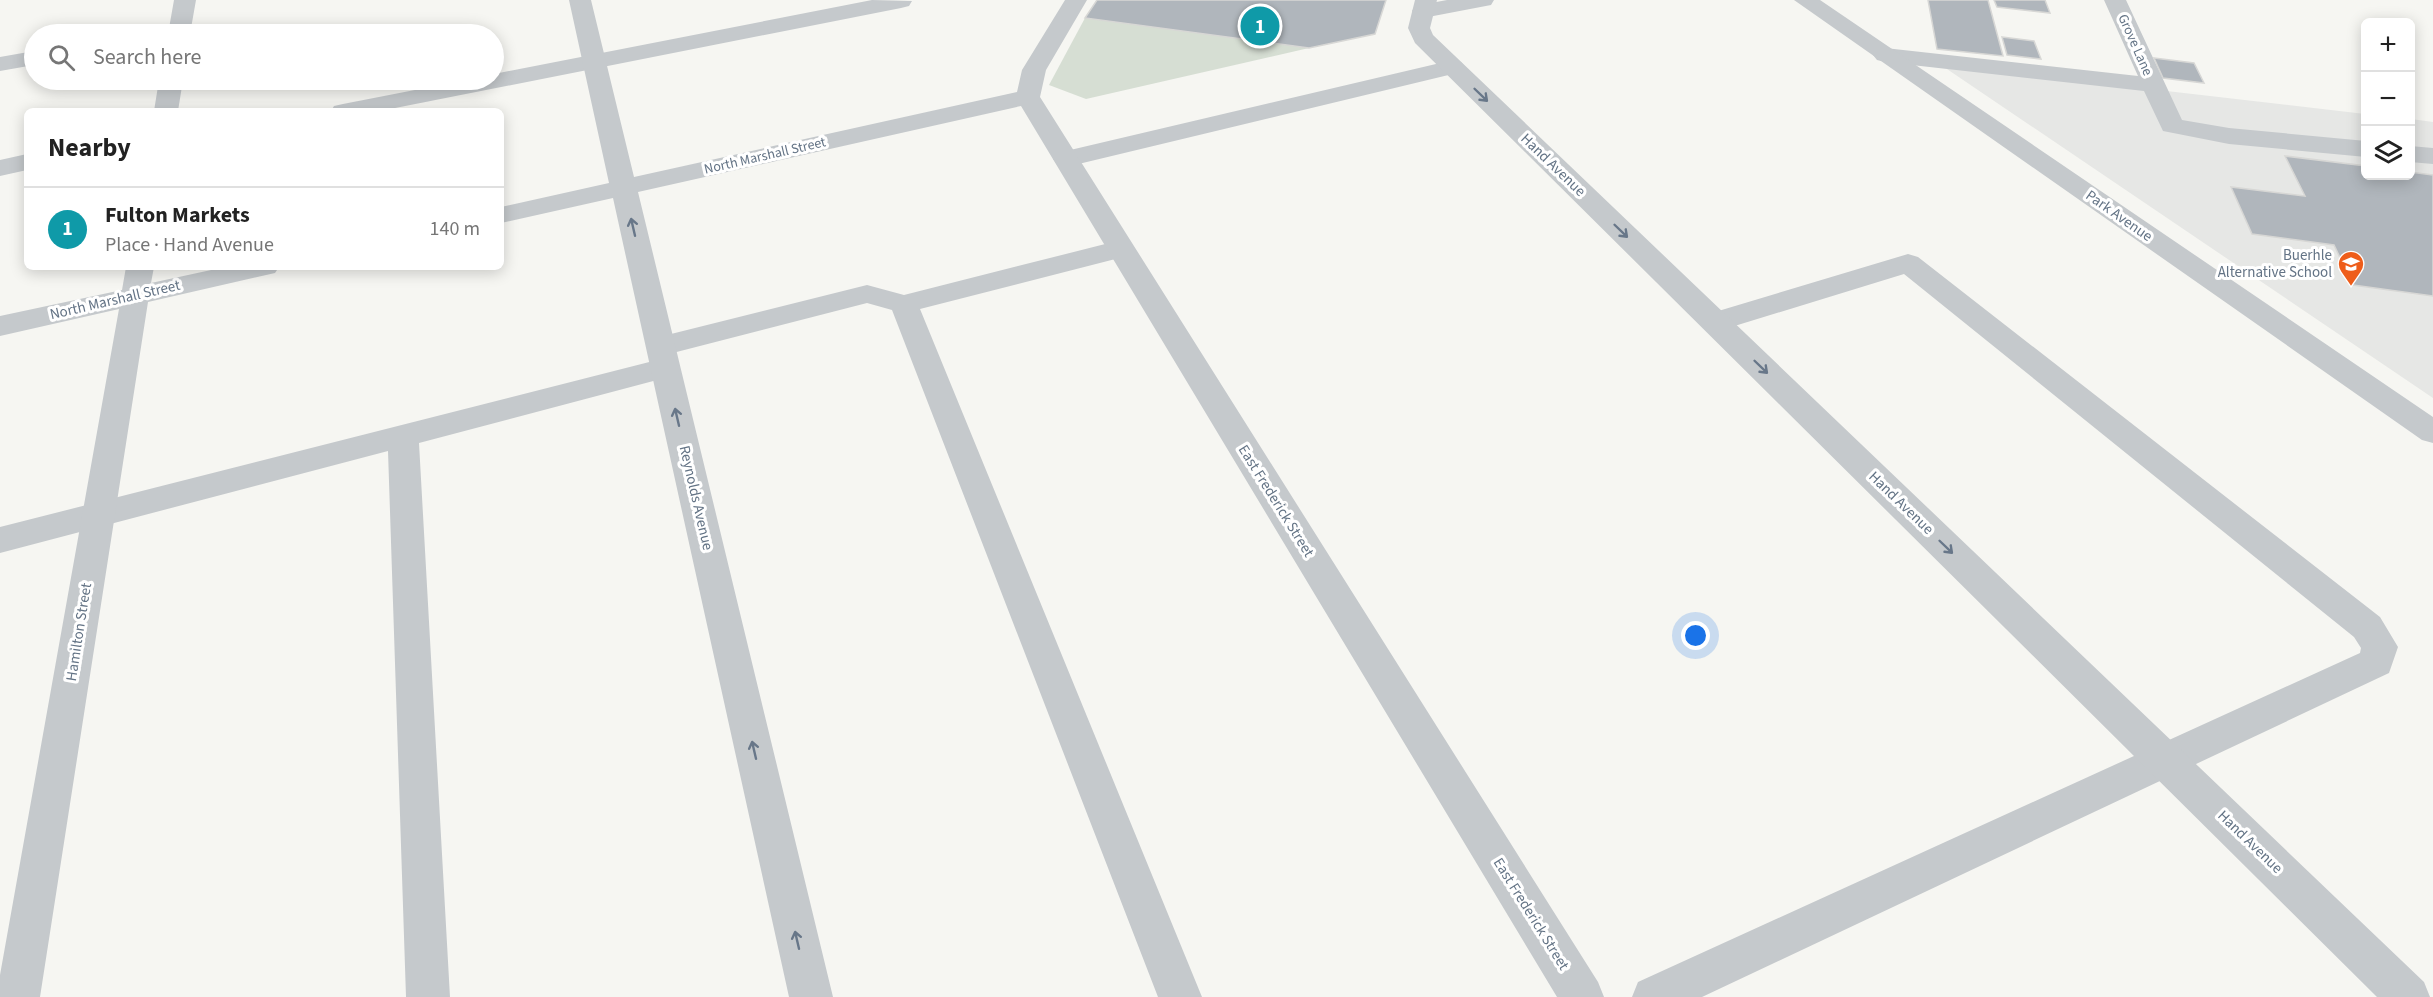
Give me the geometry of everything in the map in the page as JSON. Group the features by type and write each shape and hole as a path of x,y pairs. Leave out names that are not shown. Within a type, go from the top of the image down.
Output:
{"street":[{"path":"177,24 185,0"},
{"name":"Reynolds Avenue","path":"580,0 810,997"},
{"path":"1028,97 1034,70 1076,0"},
{"path":"1425,5 1483,0"},
{"name":"Park Avenue","path":"1805,0 2433,432"},
{"name":"Grove Lane","path":"2115,0 2172,126 2229,136 2361,149"},
{"path":"504,80 901,1"},
{"name":"Hand Avenue","path":"1425,5 1419,33 1453,68 2408,997"},
{"path":"1885,55 2153,88"},
{"path":"0,64 24,60"},
{"path":"1066,159 1453,68"},
{"path":"166,108 169,90"},
{"path":"359,108 452,90"},
{"name":"East Frederick Street","path":"1028,97 1582,997"},
{"name":"North Marshall Street","path":"504,213 1028,97"},
{"path":"2415,154 2433,156"},
{"path":"0,168 24,163"},
{"path":"0,540 403,435 867,294 904,304 1121,249"},
{"path":"1654,997 2376,662 2380,647 2367,627 1908,262 1715,322"},
{"name":"North Marshall Street","path":"0,326 138,281 238,270"},
{"name":"Hamilton Street","path":"18,997 138,281"},
{"path":"904,304 1180,997"},
{"path":"403,435 428,997"}],"shaded area":[{"path":"1085,18 1309,48 1086,99 1049,85"},
{"name":"Buerhle Alternative School","path":"1941,65 2361,114 2361,180 2415,180 2415,120 2433,122 2433,398"}],"building":[{"path":"1097,0 1386,0 1375,34 1309,48 1085,18"},
{"path":"1928,0 1988,0 2003,56 1937,49"},
{"path":"1994,0 2045,0 2050,13 1997,7"},
{"path":"2002,37 2034,41 2041,59 2007,55"},
{"path":"2154,58 2194,63 2204,83 2163,78"},
{"path":"2285,156 2361,165 2361,180 2415,180 2415,173 2433,175 2433,296 2353,285 2334,245 2252,234 2231,187 2305,196"}],"place":[{"name":"Fulton Markets","path":"1260,26"},
{"name":"Buerhle Alternative School","path":"2351,287"}]}
